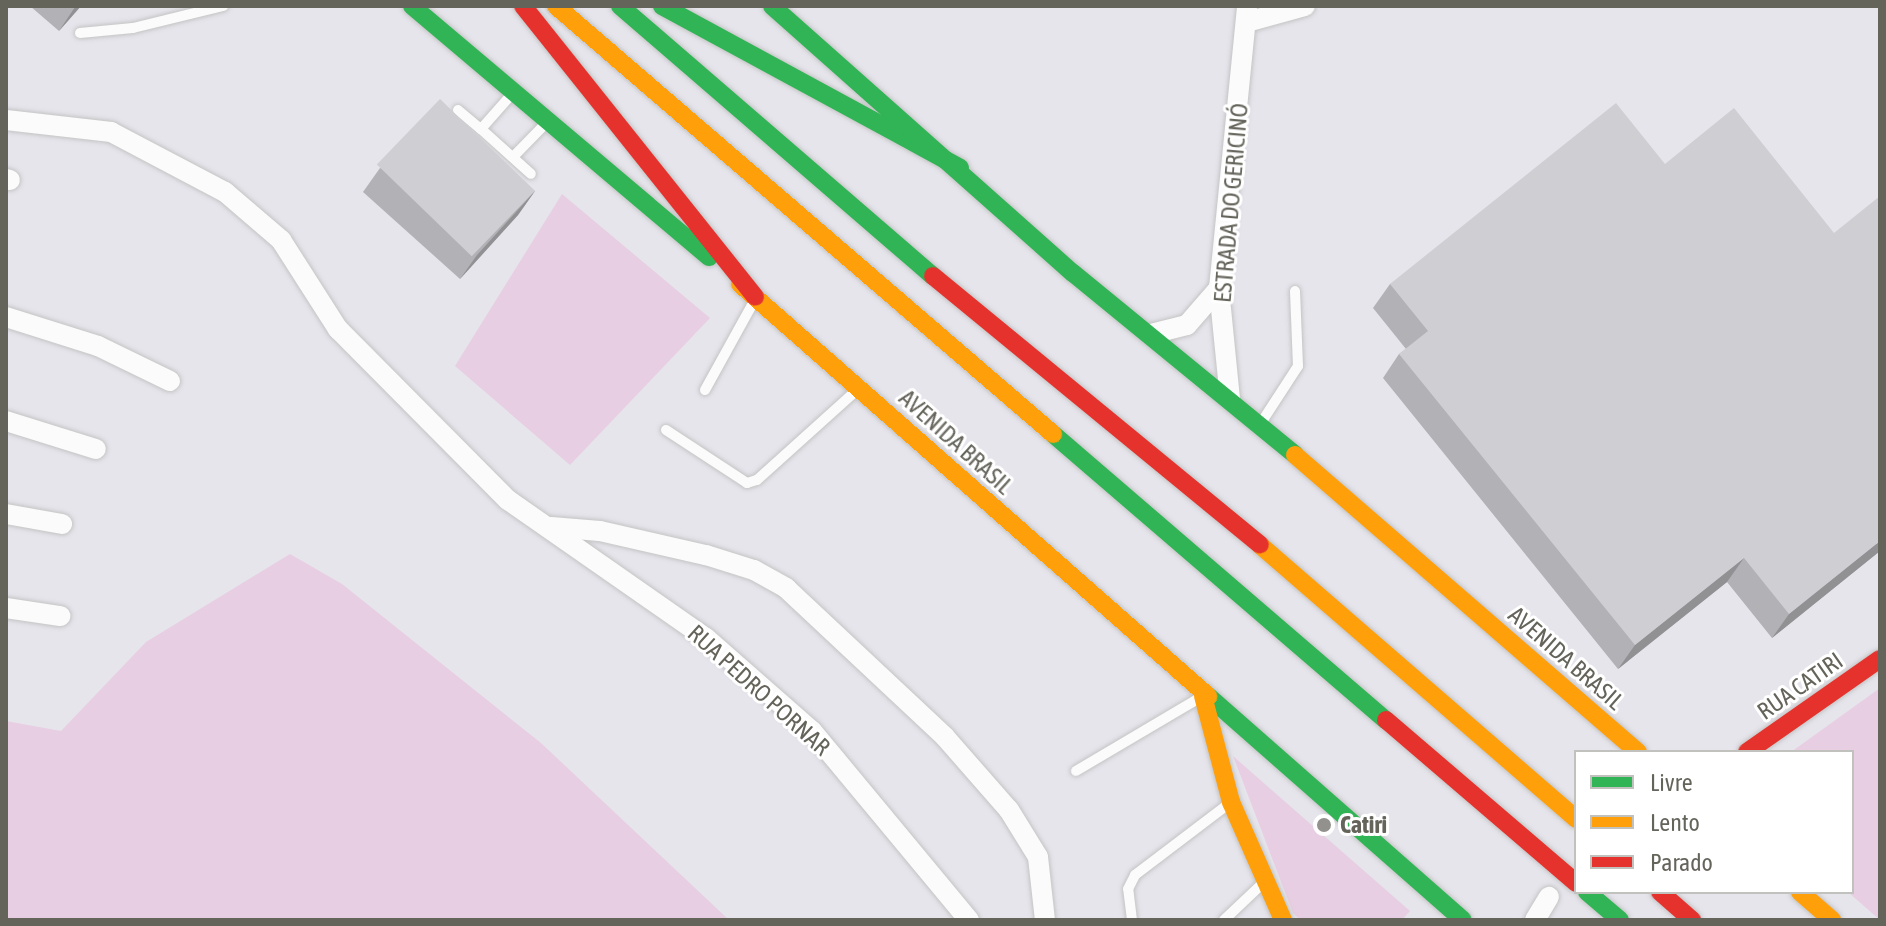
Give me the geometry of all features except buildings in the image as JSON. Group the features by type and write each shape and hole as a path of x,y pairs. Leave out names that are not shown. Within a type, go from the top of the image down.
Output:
{"main road":[{"name":"AVENIDA BRASIL","path":"412,6 516,89 859,387 1203,696 1463,920"},
{"path":"523,6 755,297"},
{"path":"556,6 1574,881"},
{"path":"620,6 918,264 1303,581 1574,817"},
{"path":"662,6 960,168"},
{"name":"AVENIDA BRASIL","path":"772,6 960,168 1073,273 1230,399 1630,749"},
{"name":"RUA CATIRI","path":"1750,750 1880,659"},
{"path":"1203,696 1231,802 1263,883 1283,920"},
{"path":"1589,894 1620,920"},
{"path":"1662,894 1692,920"},
{"path":"1802,894 1832,920"}],"street":[{"path":"1247,14 1305,6"},
{"name":"ESTRADA DO GERICINÓ","path":"1230,399 1219,288 1247,14"},
{"name":"RUA PEDRO PORNAR","path":"6,120 111,132 225,192 281,240 338,329 508,500 551,527 706,638 812,731 969,920"},
{"path":"1151,334 1187,325 1219,288"},
{"path":"6,317 98,346 170,381"},
{"path":"6,421 96,449"},
{"path":"6,514 62,524"},
{"path":"551,527 600,531 706,555 754,570 786,588 945,737 1009,810 1038,857 1045,920"},
{"path":"6,608 60,616"},
{"path":"1535,920 1549,897"}],"lane":[{"path":"80,33 133,28 223,6"},
{"path":"481,129 516,89"},
{"path":"458,110 531,174"},
{"path":"513,157 550,119"},
{"path":"1260,425 1298,366 1295,291"},
{"path":"705,390 755,297"},
{"path":"666,430 747,483 757,480 859,387"},
{"path":"1076,771 1203,696"},
{"path":"1132,920 1128,889 1135,875 1231,802"},
{"path":"1224,920 1263,883"}],"shaded area":[{"path":"562,194 710,318 570,465 455,366"},
{"path":"290,554 342,584 541,743 729,920 6,920 6,721 61,731 146,642"},
{"path":"1880,688 1880,920 1850,894 1854,894 1854,750 1794,750"},
{"path":"1233,756 1410,911 1402,920 1300,920 1293,913"}],"traffic: fast":[{"path":"412,6 709,257"},
{"path":"620,6 933,276"},
{"path":"662,6 960,168"},
{"path":"772,6 1073,273 1295,455"},
{"path":"1053,434 1386,720"},
{"path":"1208,696 1463,920"},
{"path":"1589,894 1620,920"}],"traffic: slow":[{"path":"556,6 1053,434"},
{"path":"740,284 1208,696"},
{"path":"1295,455 1636,750"},
{"path":"1260,545 1574,817"},
{"path":"1203,696 1231,802 1283,920"},
{"path":"1802,894 1832,920"}],"traffic: jam":[{"path":"523,6 755,297"},
{"path":"933,276 1260,545"},
{"path":"1750,750 1880,659"},
{"path":"1386,720 1574,881"},
{"path":"1662,894 1692,920"}],"place":[{"name":"Catiri","path":"1324,825"}]}
